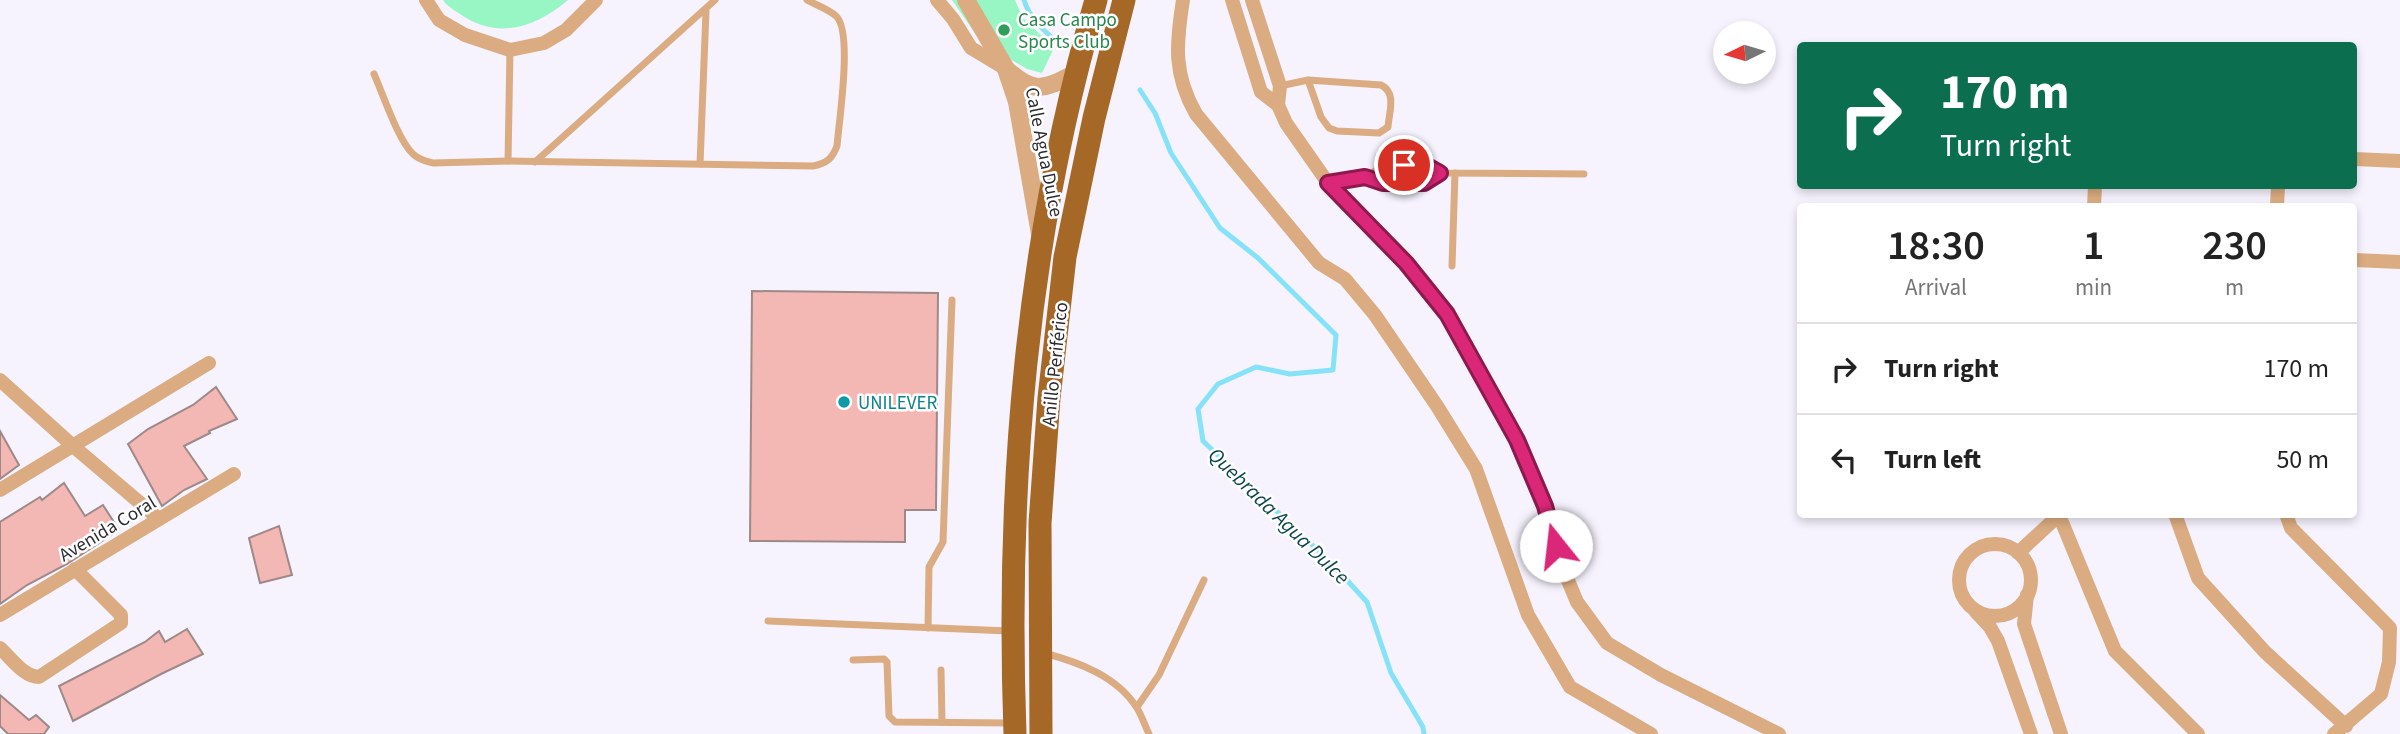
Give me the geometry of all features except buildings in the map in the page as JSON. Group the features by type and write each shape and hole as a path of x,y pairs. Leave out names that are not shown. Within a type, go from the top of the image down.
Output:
{"highway":[{"name":"Anillo Periférico","path":"1015,728 1013,523 1022,390 1041,244 1074,74 1096,0"},
{"name":"Anillo Periférico","path":"1041,734 1040,523 1049,398 1065,257 1094,118 1124,0"}],"street":[{"path":"426,0 439,20 465,35 510,50 544,43 566,30 596,0"},
{"name":"Calle Agua Dulce","path":"937,0 971,48 1006,69 1020,82 1041,88 1074,74"},
{"path":"965,0 1006,69"},
{"path":"1183,0 1176,41 1177,59 1185,96 1196,114 1319,263 1345,279 1375,315 1437,406 1476,469 1528,615 1570,687 1651,734"},
{"path":"1232,0 1261,92 1278,105 1286,123 1328,183 1406,263 1447,314 1517,440 1545,506 1562,566 1577,602 1607,643 1661,675 1779,734"},
{"path":"1252,0 1280,86 1278,105"},
{"name":"Calle Agua Dulce","path":"1006,69 1022,122 1041,244"},
{"path":"2357,159 2400,161"},
{"path":"2357,260 2400,262"},
{"path":"0,490 209,363"},
{"path":"0,380 159,519"},
{"name":"Avenida Coral","path":"0,615 234,474"},
{"path":"2018,553 2056,518"},
{"path":"2060,518 2115,651 2198,734"},
{"path":"2176,518 2198,578 2340,730 2381,694 2389,662 2390,628 2291,528 2287,518"},
{"path":"2031,734 1998,641 1960,590 1961,567 1967,557 1975,550 1997,544 2018,553 2029,571 2031,581 2024,624 2061,734"},
{"path":"0,648 26,672 39,677 121,623 121,615 75,569"},
{"path":"1973,609 1994,617 2006,615 2016,609 2027,595"}],"lane":[{"path":"535,162 715,0"},
{"path":"374,74 404,144 413,155 423,161 813,166 825,163 833,157 837,146 845,55 844,32 836,16 807,0"},
{"path":"700,164 706,10"},
{"path":"508,161 510,50"},
{"path":"1280,86 1308,80 1381,85 1391,93 1388,127 1379,133 1337,131 1329,128 1321,117 1308,80"},
{"path":"1328,183 1365,177 1382,166 1424,164 1440,173 1584,174"},
{"path":"1365,177 1383,183 1424,183 1440,173"},
{"path":"1452,266 1455,173"},
{"path":"928,628 929,567 943,542 952,300"},
{"path":"1137,707 1159,675 1204,580"},
{"path":"768,621 1013,631"},
{"path":"1040,651 1077,662 1111,681 1137,707 1149,734"},
{"path":"853,660 884,659 887,663 889,716 895,722 942,722 1015,728"},
{"path":"941,670 942,722"}],"green space":[{"path":"443,0 568,0 529,24 502,28 474,22"},
{"name":"Casa Campo Sports Club","path":"952,0 1015,0 1023,18 1054,48 1042,73 1027,69 981,42"}],"waterway":[{"name":"Quebrada Agua Dulce","path":"1024,0 1033,18 1056,41"},
{"name":"Quebrada Agua Dulce","path":"1140,90 1155,113 1171,153 1220,228 1258,258 1336,335 1333,370 1290,374 1256,367 1218,384 1198,409 1203,441 1333,565 1367,602 1391,673 1423,727 1424,734"}],"place":[{"name":"Casa Campo Sports Club","path":"1004,30"},
{"name":"UNILEVER","path":"844,402"}],"route":[{"path":"1404,165 1424,164 1440,173 1424,183 1383,183 1365,177 1328,183 1406,263 1447,314 1517,440 1545,506 1556,546"}]}
